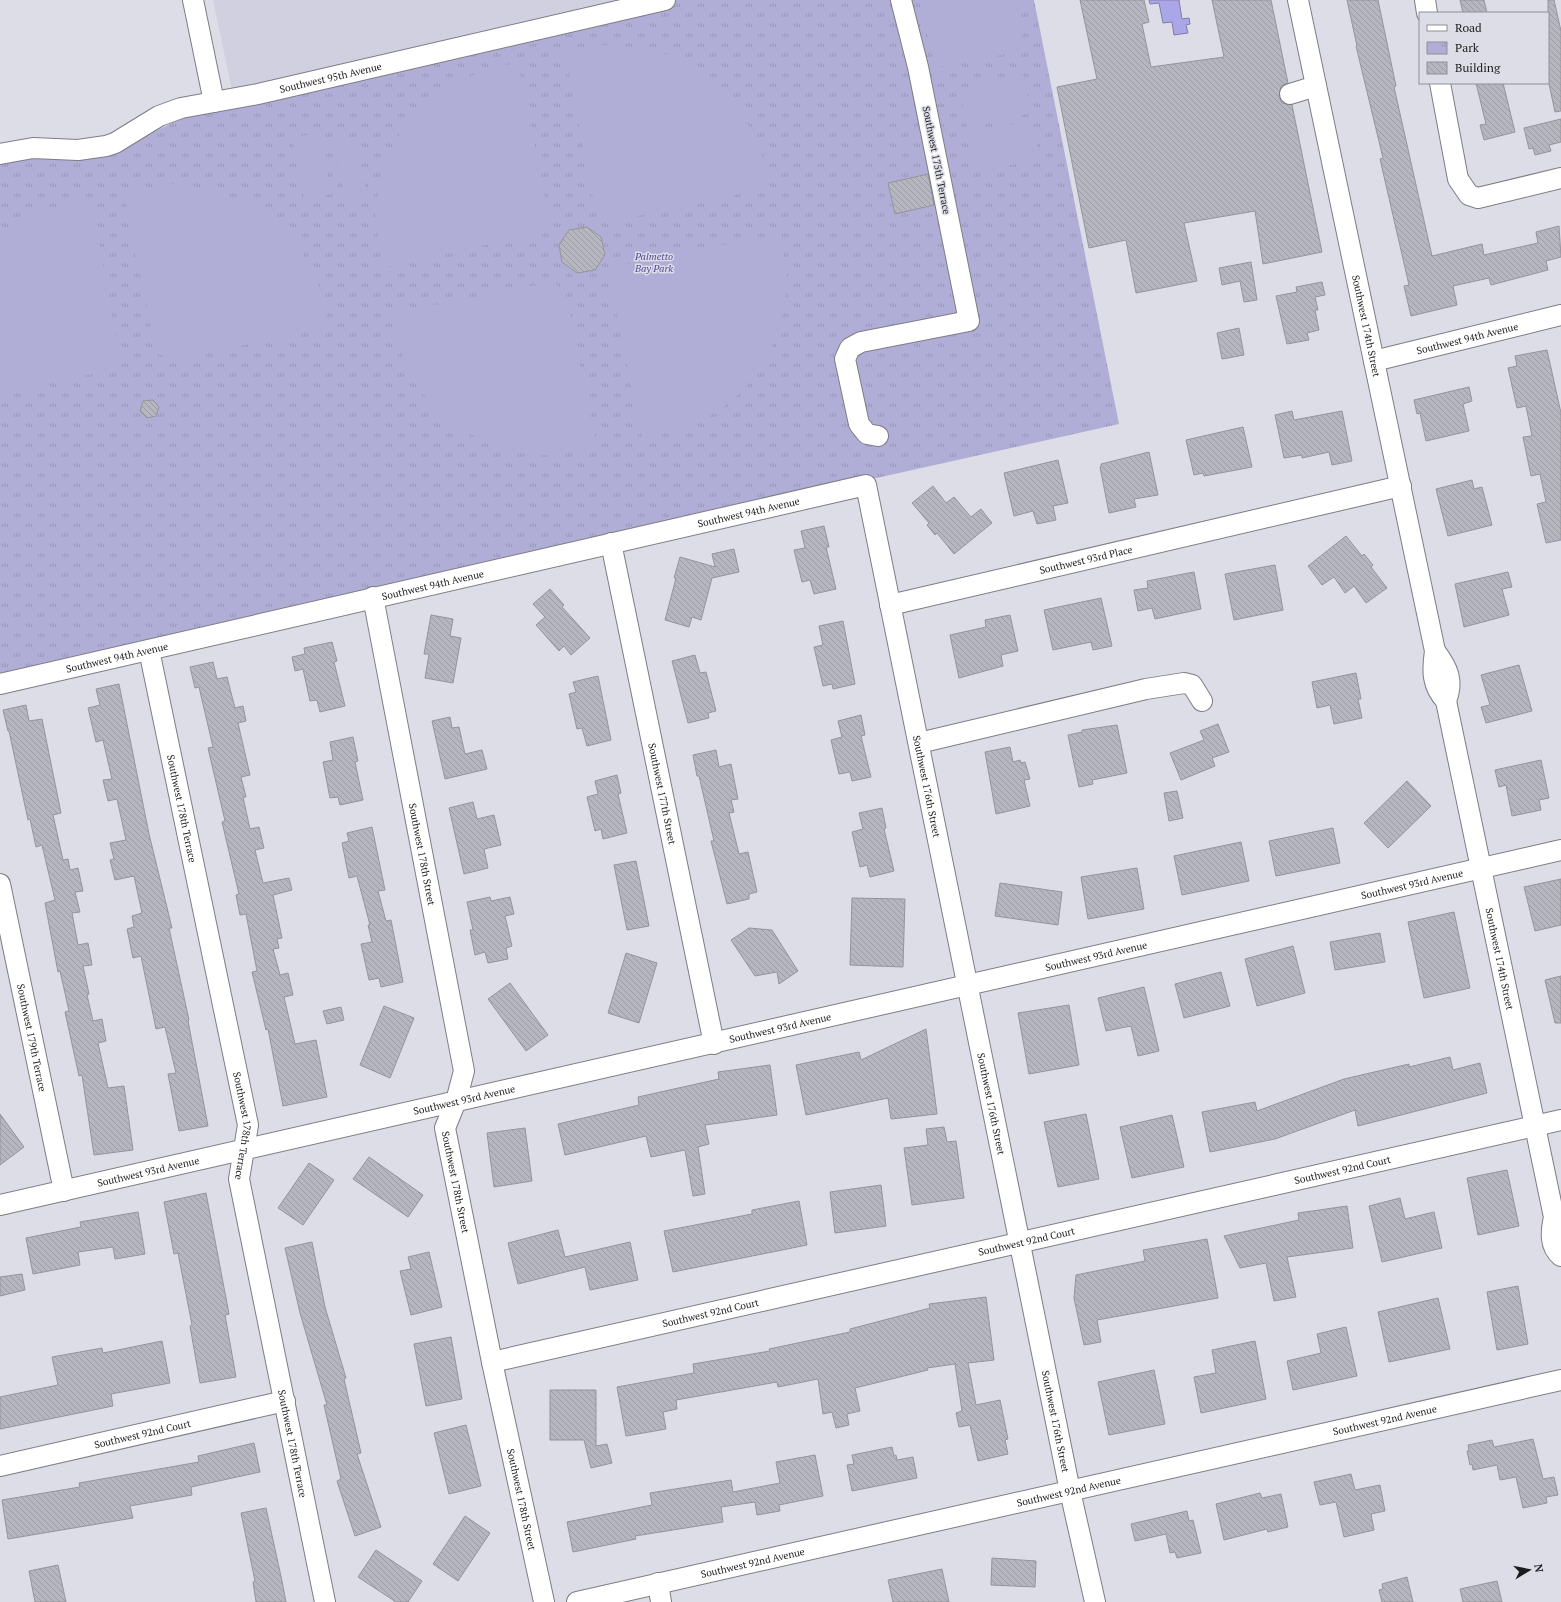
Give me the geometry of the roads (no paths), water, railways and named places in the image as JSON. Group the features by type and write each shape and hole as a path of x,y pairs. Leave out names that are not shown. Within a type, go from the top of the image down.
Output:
{"street":[{"path":"193,0 214,102"},
{"name":"Southwest 95th Avenue","path":"0,154 33,148 78,150 106,146 170,112 214,102 266,93 665,0"},
{"name":"Southwest 175th Terrace","path":"878,436 867,434 859,424 845,359 850,348 861,342 969,321 918,67 900,0"},
{"name":"Southwest 174th Street","path":"1298,0 1435,652 1432,670 1433,680 1437,690 1446,701 1480,868 1558,1221 1552,1239 1553,1247 1561,1256"},
{"path":"1424,0 1427,12"},
{"path":"1440,84 1458,179 1469,195 1478,198 1561,178"},
{"path":"1290,94 1316,86"},
{"name":"Southwest 94th Avenue","path":"1374,361 1561,315"},
{"name":"Southwest 94th Avenue","path":"0,684 373,597 866,485 890,605"},
{"name":"Southwest 93rd Place","path":"890,605 1401,486"},
{"name":"Southwest 177th Street","path":"611,543 714,1044"},
{"name":"Southwest 178th Street","path":"373,597 464,1071 456,1101 445,1128 492,1362 544,1602"},
{"name":"Southwest 176th Street","path":"890,605 1070,1491 1095,1602"},
{"name":"Southwest 178th Terrace","path":"149,650 248,1125 239,1179 325,1602"},
{"path":"919,743 1146,689 1184,683 1192,685 1202,702"},
{"name":"Southwest 93rd Avenue","path":"0,1205 714,1044 967,984 1561,850"},
{"name":"Southwest 179th Terrace","path":"0,884 64,1191"},
{"name":"Southwest 92nd Court","path":"492,1362 1561,1120"},
{"name":"Southwest 92nd Avenue","path":"577,1602 659,1593 1070,1491 1561,1380"},
{"name":"Southwest 92nd Court","path":"0,1466 285,1401"}],"park label":[{"name":"Palmetto Bay Park","path":"654,262"}]}
